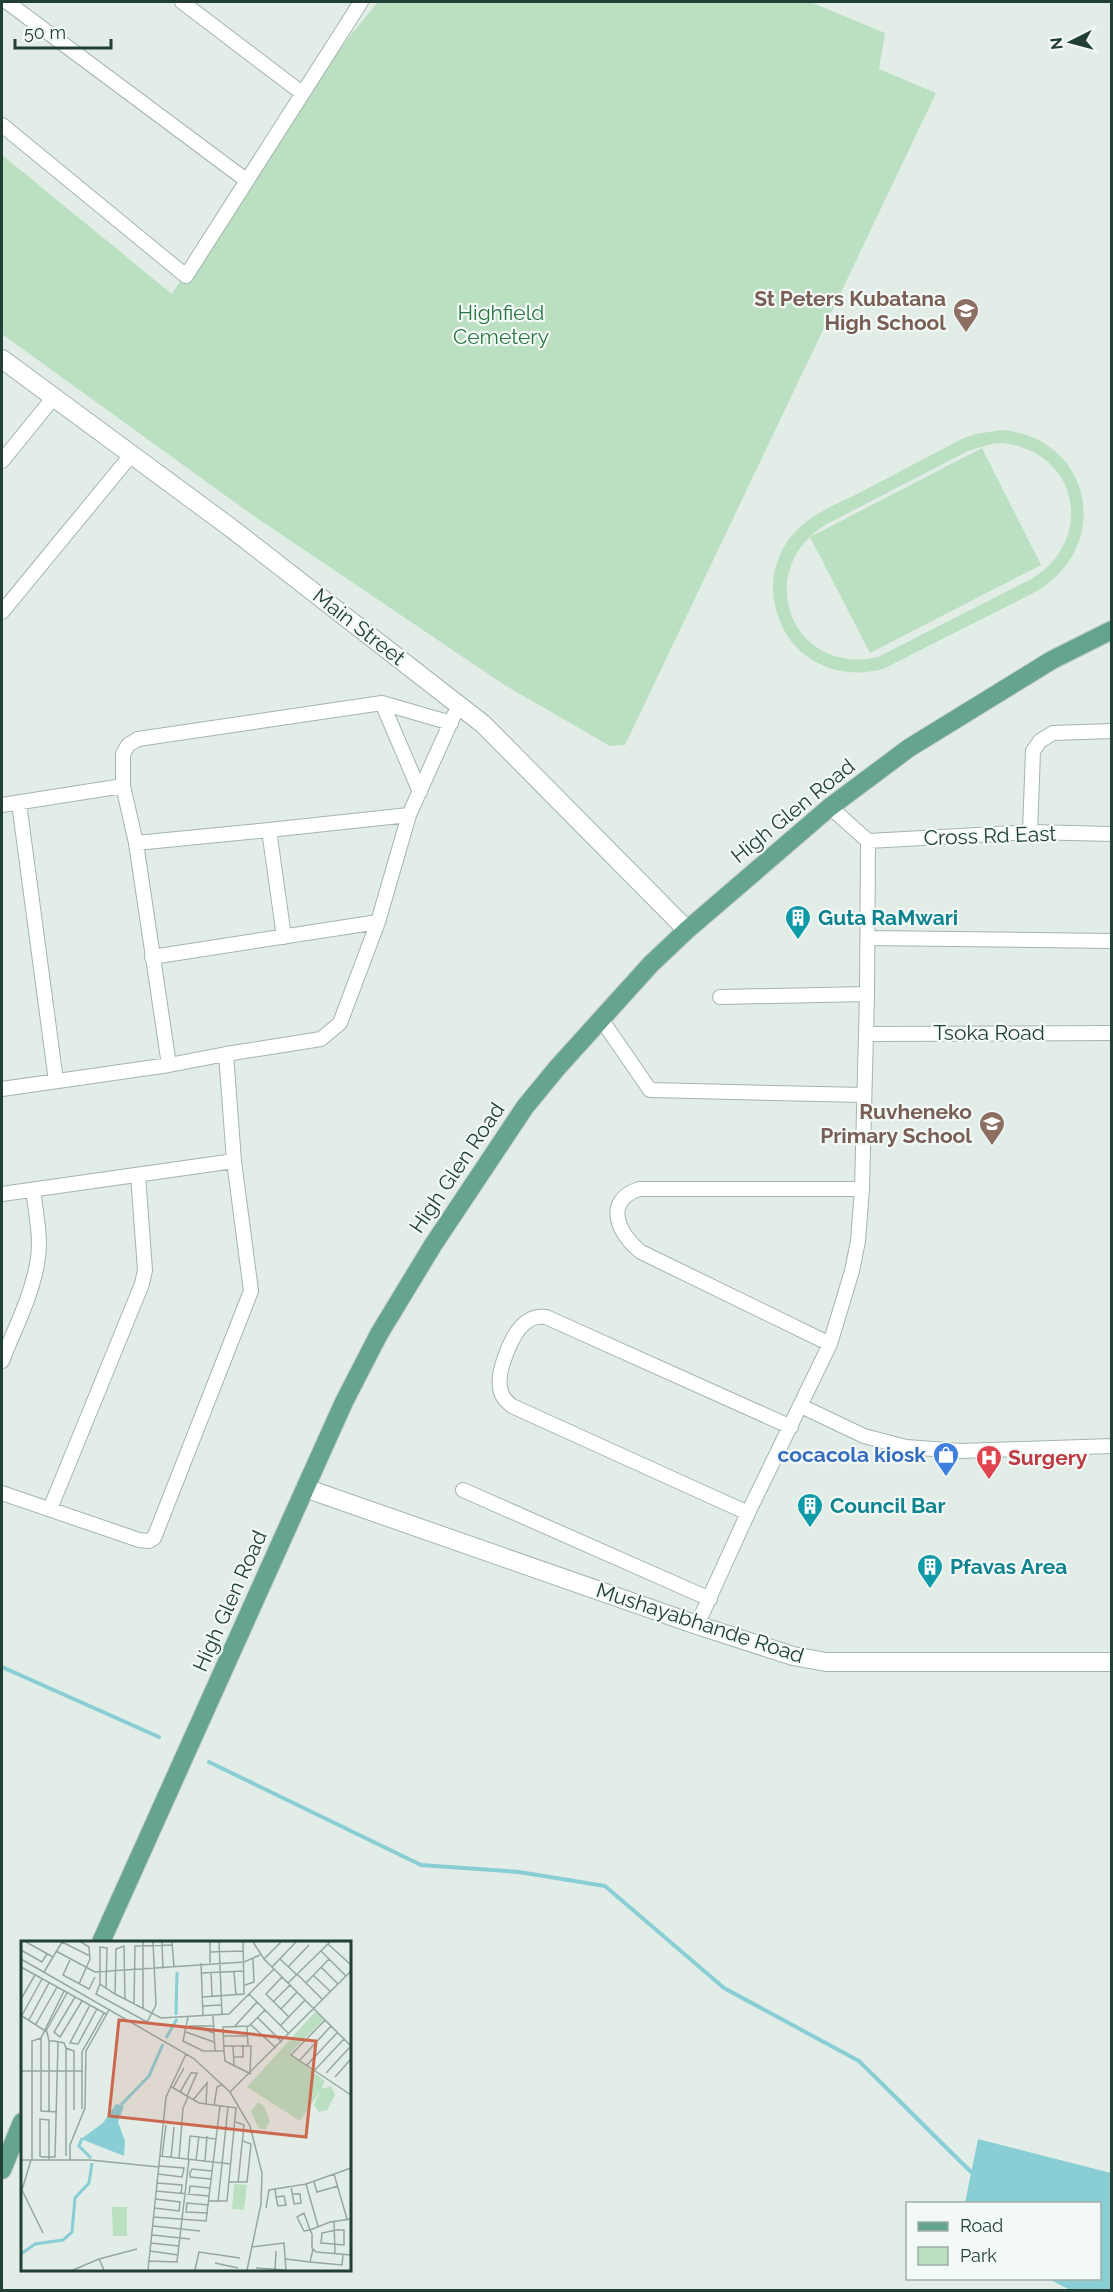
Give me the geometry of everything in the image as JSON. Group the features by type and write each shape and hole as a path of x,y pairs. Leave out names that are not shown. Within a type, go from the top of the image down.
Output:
{"main road":[{"name":"High Glen Road","path":"101,1941 344,1402 379,1334 433,1245 525,1107 651,964 687,930 831,807 909,748 1052,660 1112,630"},
{"path":"2,2170 21,2124"}],"street":[{"path":"8,2 246,180"},
{"path":"182,2 302,93"},
{"path":"2,125 186,276 356,3"},
{"name":"Main Street","path":"2,359 132,454 483,724 687,930"},
{"path":"2,461 54,397"},
{"path":"2,612 132,454"},
{"path":"169,1065 136,843 123,786 123,754 128,745 138,739 382,703 450,723"},
{"path":"382,703 420,792"},
{"path":"2,1089 321,1040 329,1034 340,1023 378,922 409,815 459,705"},
{"path":"1030,832 1033,751 1040,741 1053,733 1112,731"},
{"path":"2,805 123,786"},
{"path":"19,803 56,1081"},
{"path":"697,1625 748,1513 830,1344 852,1271 858,1241 862,1189 867,994 868,841 831,807"},
{"path":"136,843 409,815"},
{"path":"269,830 284,937"},
{"name":"Cross Rd East","path":"868,841 1030,832 1112,834"},
{"path":"152,957 378,922"},
{"path":"868,938 1112,940"},
{"path":"720,997 867,994"},
{"path":"601,1019 650,1090 863,1095"},
{"name":"Tsoka Road","path":"866,1034 1112,1033"},
{"path":"2,1493 144,1541 154,1538 251,1291 234,1161 226,1054"},
{"path":"2,1194 234,1161"},
{"path":"50,1509 142,1284 145,1270 138,1175"},
{"path":"830,1344 640,1252 628,1242 621,1229 617,1213 620,1200 628,1193 639,1189 862,1189"},
{"path":"2,1361 31,1289 38,1263 39,1233 33,1190"},
{"path":"748,1513 512,1406 503,1398 499,1385 504,1358 514,1337 523,1324 530,1319 537,1316 546,1317 790,1427"},
{"path":"801,1406 864,1437 906,1447 961,1451 1112,1446"},
{"name":"Mushayabhande Road","path":"305,1488 697,1625 793,1656 826,1662 1112,1662"},
{"path":"464,1490 710,1599"}],"green space":[{"name":"Highfield Cemetery","path":"378,2 810,2 885,33 879,69 936,93 625,745 610,746 503,684 251,514 2,334 2,155 172,294 300,97"},
{"path":"1003,430 1033,438 1056,452 1073,472 1082,496 1083,521 1077,546 1062,570 1039,590 883,669 849,672 827,667 807,657 785,633 774,600 773,581 777,562 791,536 804,523 826,509 975,434","holes":["1002,443 1028,449 1048,462 1062,479 1070,498 1071,520 1065,541 1053,561 1033,578 878,657 848,659 823,651 804,636 792,616 787,593 790,568 803,545 825,525 968,451"]},
{"path":"982,448 1041,565 870,653 810,537"}],"water":[{"path":"978,2139 1111,2173 1111,2290 1070,2290 1051,2280 1101,2280 1101,2202 965,2202"}],"waterway":[{"path":"2,1667 159,1737"},
{"path":"209,1762 421,1865 519,1872 605,1886 724,1988 859,2061 971,2172 975,2173"}],"place":[{"name":"St Peters Kubatana High School","path":"966,334"},
{"name":"Guta RaMwari","path":"798,941"},
{"name":"Ruvheneko Primary School","path":"992,1147"},
{"name":"cocacola kiosk","path":"946,1478"},
{"name":"Surgery","path":"989,1481"},
{"name":"Council Bar","path":"810,1529"},
{"name":"Pfavas Area","path":"930,1590"}]}
